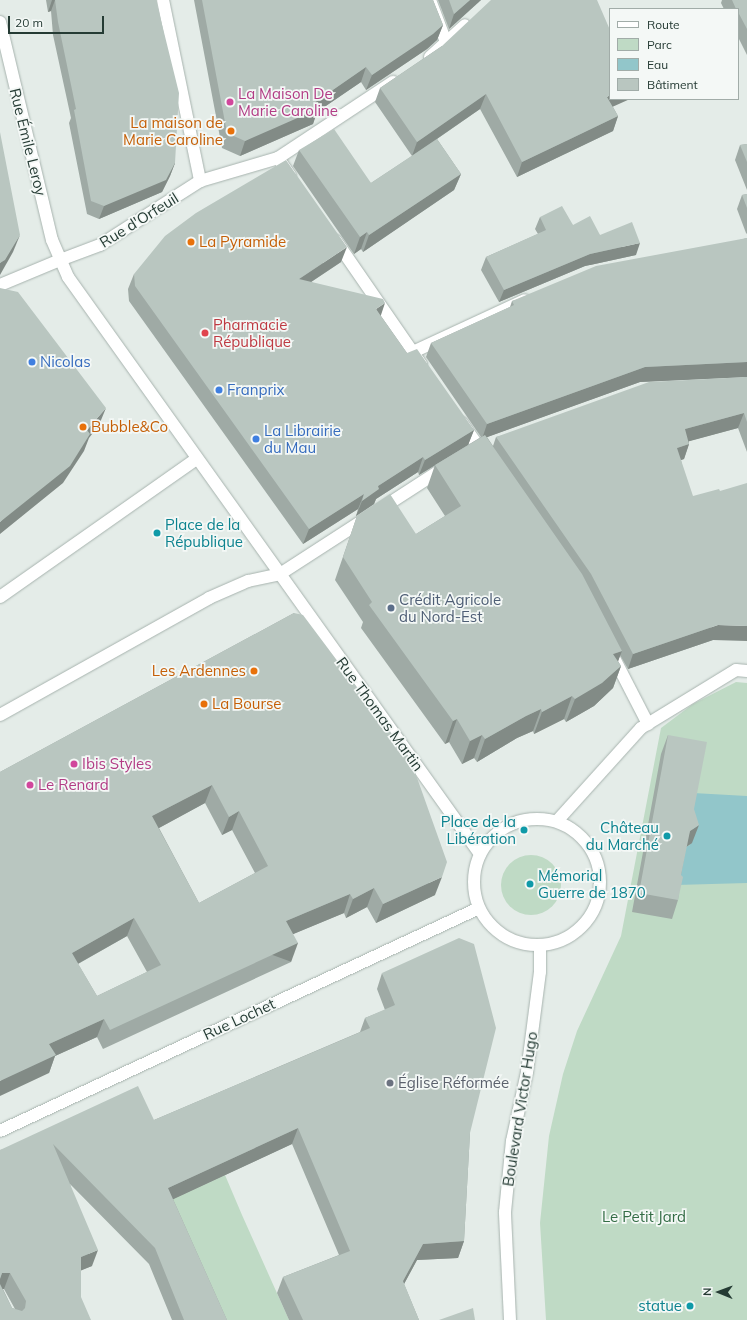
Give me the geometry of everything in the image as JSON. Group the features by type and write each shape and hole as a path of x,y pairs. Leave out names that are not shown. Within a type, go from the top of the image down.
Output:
{"street":[{"path":"163,0 200,181"},
{"path":"430,0 446,42"},
{"path":"419,64 475,16"},
{"name":"Rue Émile Leroy","path":"0,22 6,74 52,240 60,260"},
{"name":"Rue d'Orfeuil","path":"0,285 100,245 200,181 278,158 400,76"},
{"path":"278,158 296,184"},
{"path":"328,229 426,372"},
{"path":"60,260 68,277 196,459 280,574"},
{"path":"413,352 539,294"},
{"path":"453,410 492,467"},
{"path":"466,454 494,442"},
{"path":"0,597 196,459"},
{"path":"0,716 209,598 248,581 280,574 452,462"},
{"name":"Rue Thomas Martin","path":"280,574 480,854"},
{"path":"608,645 648,724"},
{"path":"557,822 641,728 736,670 747,670"},
{"path":"539,819 557,822 574,831 589,844 598,862 601,881 598,901 590,919 576,933 559,943 540,947 521,944 503,936 489,924 479,908 474,890 475,872 480,854 491,839 505,828 521,820 539,819"},
{"name":"Rue Lochet","path":"0,1131 479,908"},
{"name":"Boulevard Victor Hugo","path":"510,1320 508,1303 506,1212 512,1142 527,1072 540,972 540,947"}],"green space":[{"name":"Le Petit Jard","path":"736,682 747,683 747,1320 546,1320 540,1223 549,1136 563,1074 577,1031 621,936 661,728 693,704"},
{"path":"531,855 547,860 552,864 556,869 561,885 556,901 552,906 547,910 531,915 515,910 510,906 506,901 501,885 506,869 510,864 515,860"},
{"path":"225,1175 289,1320 214,1320 162,1204"}],"water":[{"path":"693,793 747,796 747,883 676,885 683,848 690,845"}],"building":[{"path":"55,0 156,0 179,93 175,163 166,180 104,206 91,201 74,110 76,109 58,22"},
{"path":"202,0 433,0 443,25 433,34 372,75 366,67 314,103 318,109 245,141 227,133"},
{"path":"449,0 470,0 454,14"},
{"path":"491,0 597,0 609,28 609,96 607,97 618,116 522,162 486,94 417,142 380,88 442,46"},
{"path":"732,0 747,0 747,29 739,14 739,8 736,8"},
{"path":"334,129 371,183 437,139 461,174 369,235 367,232 360,237 299,150"},
{"path":"0,132 20,235 5,260 0,263"},
{"path":"747,144 747,162 740,145"},
{"path":"286,160 347,247 299,279 383,299 385,303 376,309 407,353 417,349 474,430 425,460 423,457 378,486 379,489 362,501 364,494 309,529 135,286 134,274 165,236 196,213"},
{"path":"747,194 747,208 742,195"},
{"path":"562,206 573,225 590,216 600,235 632,222 640,243 590,254 504,290 486,257 546,230 540,217"},
{"path":"747,238 747,362 645,367 487,424 431,343 514,305 512,301 596,266"},
{"path":"0,288 18,292 106,408 87,430 90,434 70,466 0,522"},
{"path":"747,377 747,422 744,413 685,429 689,444 677,448 693,496 719,489 720,491 747,483 747,626 718,625 633,654 591,574 496,437 649,382"},
{"path":"485,435 582,574 622,651 613,654 621,666 602,683 575,699 572,696 542,712 541,709 526,716 485,739 482,735 470,741 457,719 453,721 369,605 372,602 343,557 357,516 390,494 416,534 461,506 435,465"},
{"path":"294,613 303,615 410,758 447,862 442,877 383,904 374,888 353,899 350,894 286,921 298,943 110,1030 104,1019 49,1044 56,1055 0,1081 0,772","holes":["212,785 229,817 239,811 268,866 199,903 152,816","134,918 161,965 97,996 72,953"]},
{"name":"Château du Marché","path":"668,735 707,742 694,809 699,825 690,831 681,875 683,877 678,900 639,893"},
{"path":"459,938 474,944 496,1028 470,1133 464,1241 423,1244 403,1281 419,1320 303,1320 283,1277 350,1251 298,1128 168,1188 227,1320 184,1320 155,1248 53,1144 98,1250 81,1257 81,1297 91,1320 0,1320 0,1284 12,1308 22,1311 25,1308 26,1301 10,1273 2,1273 0,1279 0,1150 138,1086 154,1120 370,1028 365,1018 395,1005 382,973"},
{"path":"473,1308 475,1320 439,1320"}],"place":[{"name":"La Maison De Marie Caroline","path":"230,102"},
{"name":"La maison de Marie Caroline","path":"231,131"},
{"name":"La Pyramide","path":"191,242"},
{"name":"Pharmacie République","path":"205,333"},
{"name":"Nicolas","path":"32,362"},
{"name":"Franprix","path":"219,390"},
{"name":"Bubble&Co","path":"83,427"},
{"name":"La Librairie du Mau","path":"256,439"},
{"name":"Place de la République","path":"157,533"},
{"name":"Crédit Agricole du Nord-Est","path":"391,608"},
{"name":"Les Ardennes","path":"254,671"},
{"name":"La Bourse","path":"204,704"},
{"name":"Ibis Styles","path":"74,764"},
{"name":"Le Renard","path":"30,785"},
{"name":"Place de la Libération","path":"524,830"},
{"name":"Château du Marché","path":"667,836"},
{"name":"Mémorial Guerre de 1870","path":"530,884"},
{"name":"Église Réformée","path":"390,1083"},
{"name":"statue","path":"690,1306"}]}
